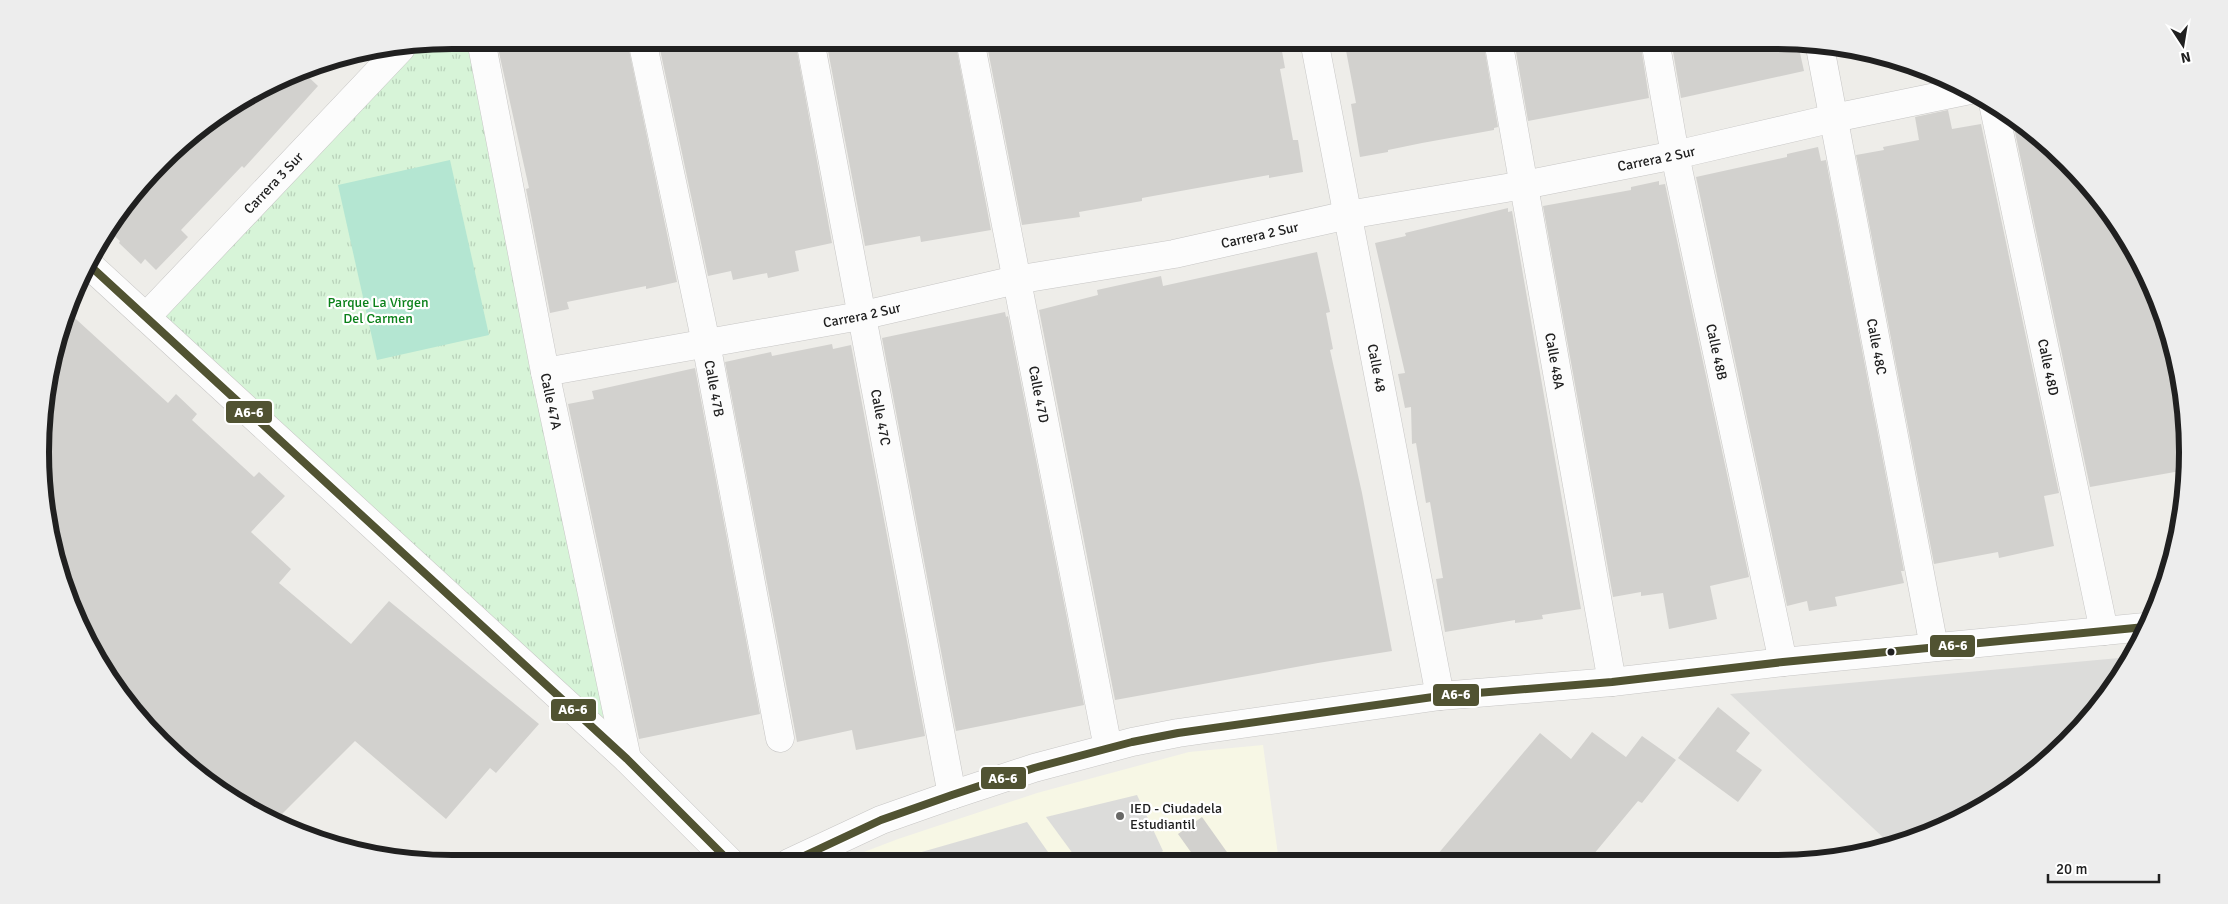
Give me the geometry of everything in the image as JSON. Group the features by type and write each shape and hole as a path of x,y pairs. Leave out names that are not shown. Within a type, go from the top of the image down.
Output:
{"street":[{"name":"Calle 47A","path":"483,49 545,372 627,760"},
{"name":"Calle 47B","path":"644,49 706,343 780,738"},
{"name":"Calle 47C","path":"812,49 860,316 952,795"},
{"name":"Calle 47D","path":"972,49 1108,748"},
{"name":"Calle 48","path":"1316,49 1440,696"},
{"name":"Calle 48A","path":"1500,49 1612,682"},
{"name":"Calle 48B","path":"1657,49 1675,155 1783,662"},
{"name":"Calle 48C","path":"1821,51 1934,646"},
{"name":"Carrera 3 Sur","path":"146,317 397,52"},
{"name":"Carrera 2 Sur","path":"545,372 860,316 1016,280 1174,254 1348,215 1524,185 1675,155 1834,118 1958,92"},
{"name":"Calle 48D","path":"1995,114 2104,631"},
{"path":"93,268 627,760 723,855"},
{"path":"806,855 881,820 1034,768 1108,748 1178,733 1440,696 1612,682 1934,646 2139,628"}],"shaded area":[{"path":"2123,658 2079,718 2042,755 2021,772 1978,801 1954,814 1930,825 1886,840 1730,694"},
{"name":"IED - Ciudadela Estudiantil","path":"1263,745 1278,855 856,855 898,839 1037,793 1189,752"},
{"path":"1137,795 1163,851 1156,855 1074,855 1046,817"},
{"path":"1027,822 1050,855 911,855"}],"green space":[{"name":"Parque La Virgen Del Carmen","path":"482,49 624,757 161,315 410,51"},
{"path":"450,160 489,335 377,360 338,185"}],"building":[{"path":"498,49 629,49 677,282 646,289 646,286 567,302 569,309 550,313 526,189 529,188"},
{"path":"660,49 797,49 832,243 795,251 799,271 768,278 767,273 733,280 731,271 708,276"},
{"path":"828,49 957,49 991,230 921,242 920,236 865,246"},
{"path":"988,49 1282,49 1285,68 1280,69 1293,140 1298,140 1303,172 1269,178 1269,175 1142,198 1142,201 1079,212 1080,217 1022,225"},
{"path":"1346,49 1485,49 1498,127 1494,128 1494,130 1360,157 1351,104 1356,103"},
{"path":"1516,49 1641,49 1649,98 1528,121"},
{"path":"1673,49 1799,50 1804,71 1681,98"},
{"path":"307,76 318,86 244,168 242,166 181,230 188,237 156,270 145,259 141,264 119,243 120,241 113,234 132,207 167,167 207,132 250,103 298,79"},
{"path":"1948,110 1952,129 1981,124 2059,493 2044,496 2054,546 1999,558 1998,552 1934,564 1856,155 1884,150 1883,147 1919,140 1915,117"},
{"path":"2014,127 2061,167 2079,186 2111,228 2125,250 2149,298 2166,348 2172,373 2178,426 2178,471 2090,487"},
{"path":"1818,147 1821,161 1826,160 1904,571 1901,571 1904,583 1835,597 1837,606 1809,611 1807,601 1787,606 1696,177 1787,157 1787,154"},
{"path":"1659,181 1659,185 1665,184 1749,577 1710,586 1717,619 1669,629 1663,593 1641,596 1641,592 1613,597 1543,206 1631,190 1631,187"},
{"path":"1508,208 1508,212 1512,211 1581,609 1542,615 1543,619 1515,623 1515,620 1445,632 1436,579 1443,578 1430,502 1426,503 1416,443 1412,444 1411,407 1405,408 1398,374 1405,373 1375,243 1406,236 1405,233"},
{"path":"1317,252 1330,312 1326,313 1333,349 1330,350 1362,493 1392,651 1115,700 1039,310 1098,295 1097,290 1161,276 1163,286"},
{"path":"1005,312 1006,317 1008,316 1084,705 956,731 882,338"},
{"path":"72,316 168,403 176,394 197,414 192,420 254,477 259,472 285,496 251,532 291,569 279,583 351,644 389,601 539,724 496,773 490,768 446,819 355,741 279,817 228,787 186,755 149,718 117,676 103,654 79,606 62,556 52,505 49,452 52,399 62,348"},
{"path":"832,344 833,349 851,345 925,736 856,750 852,730 797,742 725,362 771,352 772,356"},
{"path":"695,368 760,714 639,739 568,404 594,399 592,391"},
{"path":"1718,707 1750,733 1736,751 1762,770 1738,802 1678,758"},
{"path":"1592,732 1626,757 1642,736 1676,760 1642,803 1638,801 1593,855 1437,855 1540,733 1571,759"},
{"path":"1202,817 1229,855 1193,855 1178,834"}],"transit line":[{"name":"A6-6","path":"93,268 627,759 723,855"},
{"name":"A6-6","path":"806,855 881,820 1034,768 1132,742 1178,733 1440,696 1612,682 1783,662 2139,628"}],"place":[{"name":"IED - Ciudadela Estudiantil","path":"1120,816"}]}
